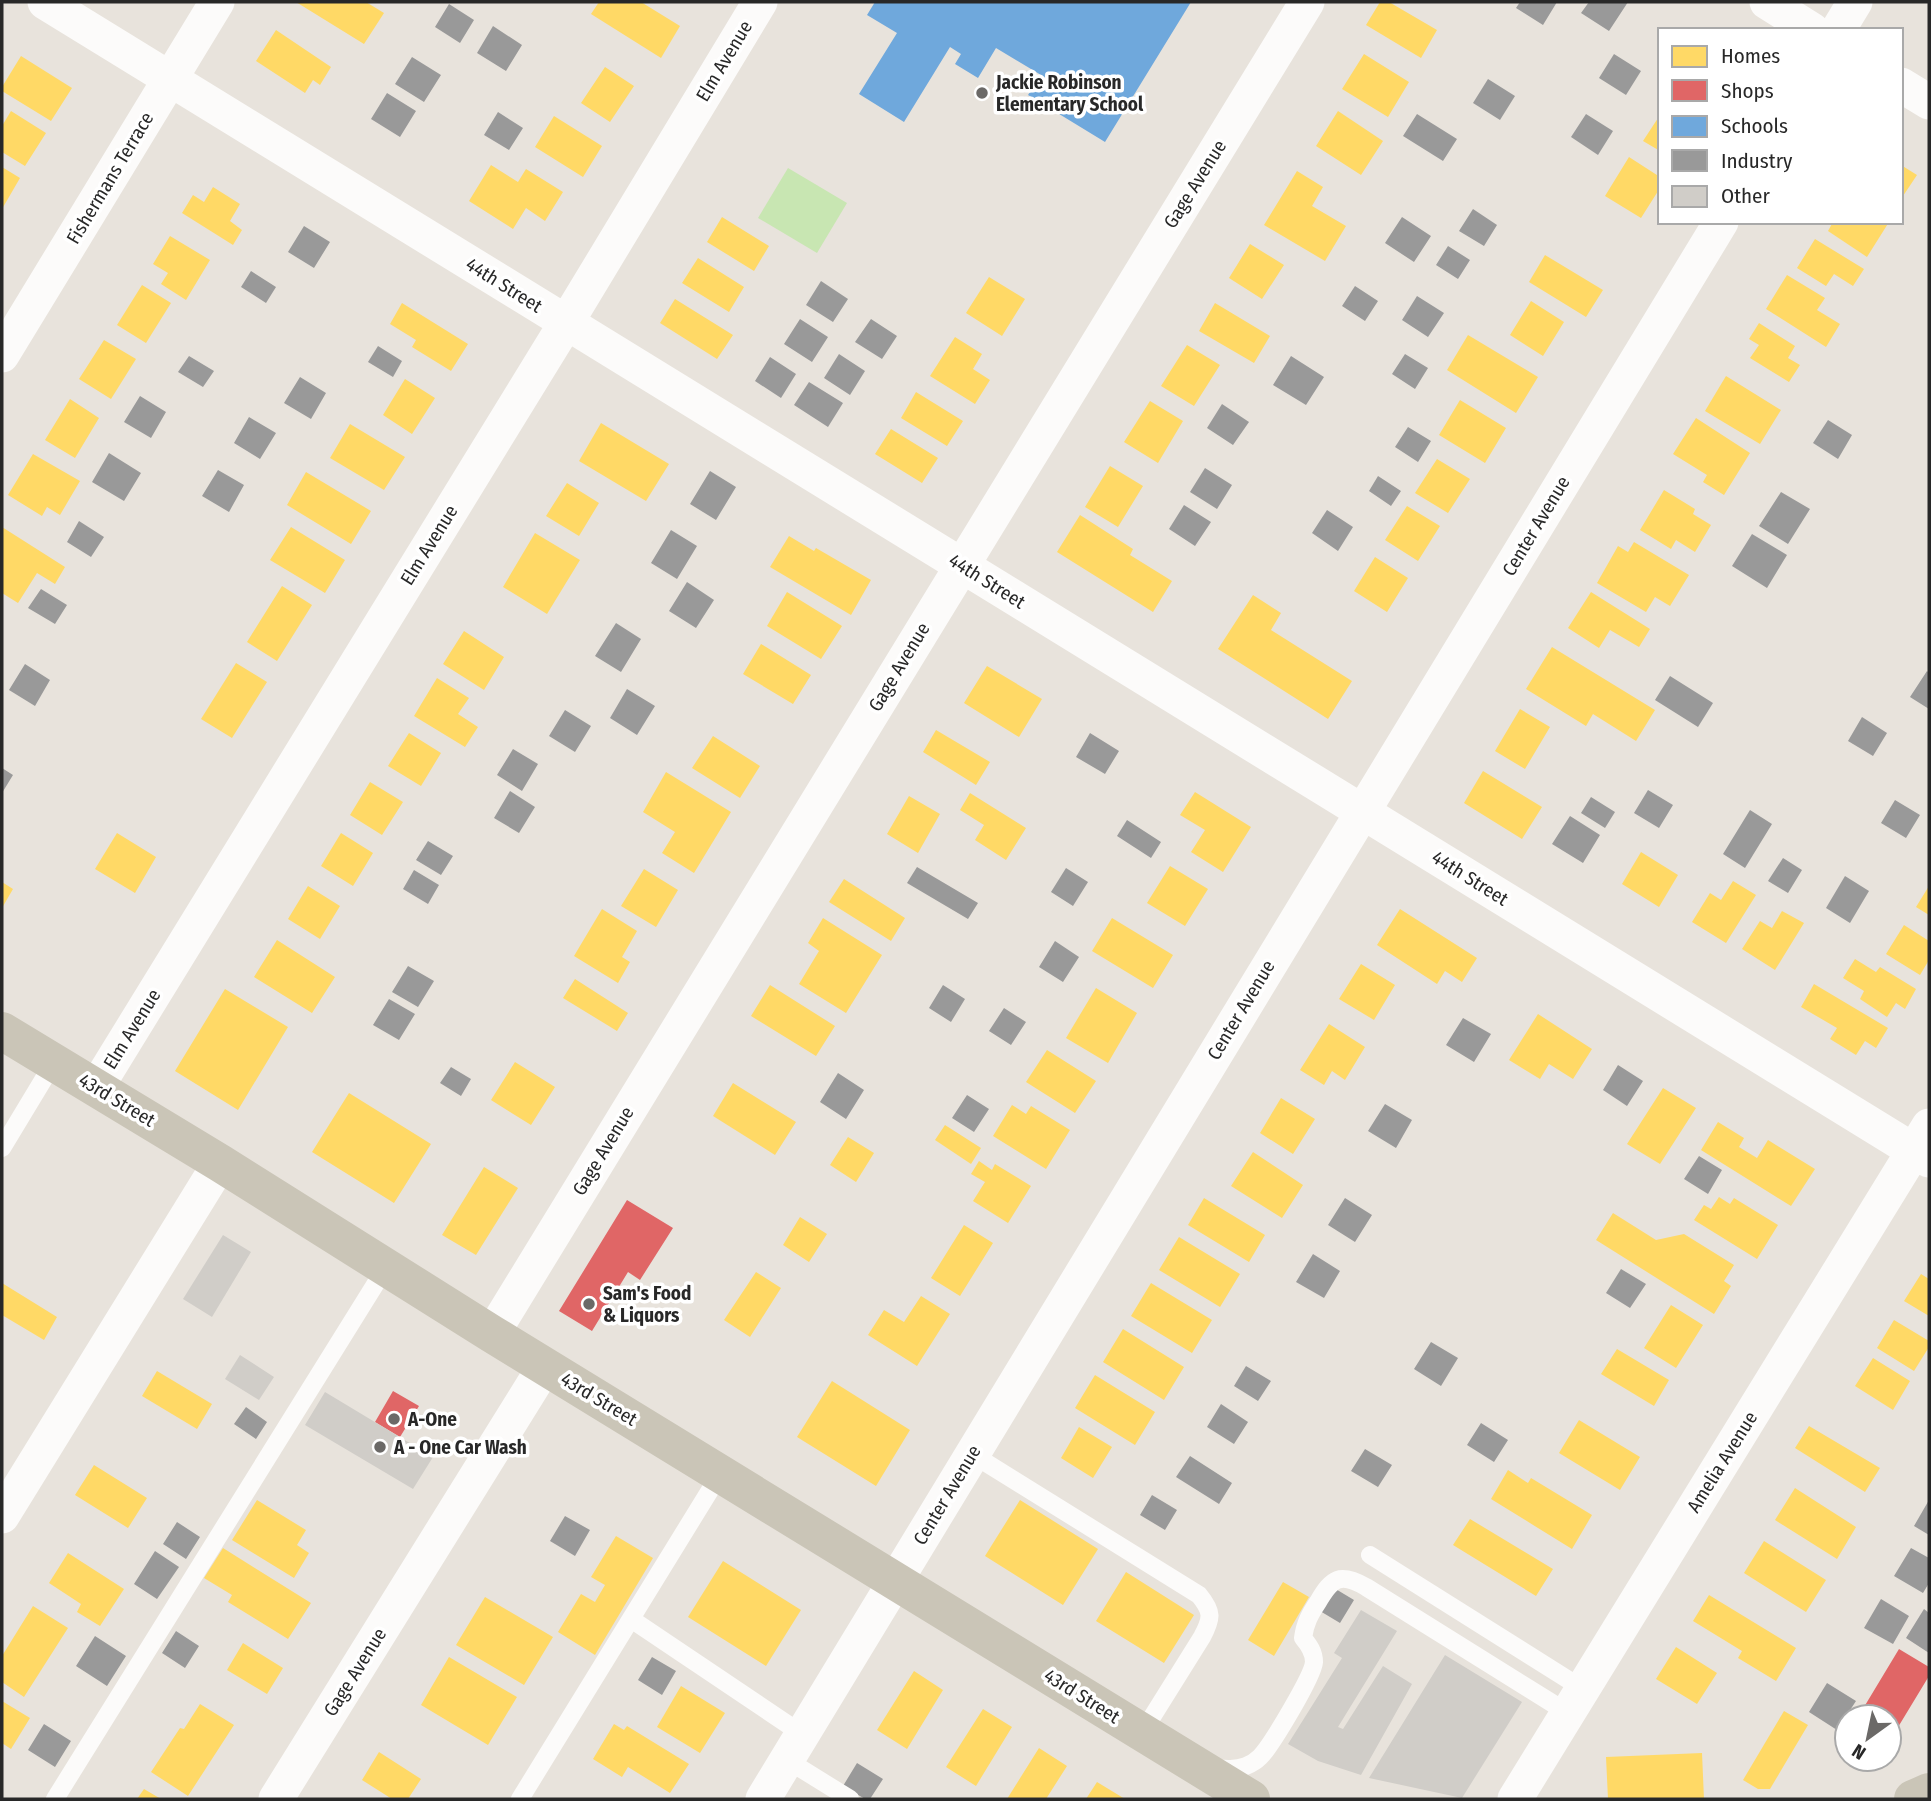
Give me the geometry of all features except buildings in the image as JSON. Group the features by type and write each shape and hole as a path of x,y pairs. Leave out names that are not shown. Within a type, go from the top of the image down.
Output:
{"main road":[{"name":"43rd Street","path":"2,1031 1197,1766"},
{"path":"1197,1766 1251,1799"},
{"path":"1197,1766 1274,1799"},
{"path":"1913,1799 1929,1792"}],"street":[{"name":"44th Street","path":"45,2 1361,812 1924,1146"},
{"name":"Fishermans Terrace","path":"2,355 217,2"},
{"name":"Elm Avenue","path":"96,1088 760,2"},
{"name":"Gage Avenue","path":"492,1334 1307,2"},
{"path":"1766,2 1809,28"},
{"path":"1839,28 1855,2"},
{"path":"1903,86 1929,102"},
{"name":"Center Avenue","path":"763,1799 1720,224"},
{"name":"Amelia Avenue","path":"1515,1799 1924,1146"},
{"path":"2,1516 220,1163"},
{"name":"Gage Avenue","path":"276,1799 544,1366"}],"lane":[{"path":"2,1149 54,1062"},
{"path":"55,1799 386,1267"},
{"path":"972,1454 1199,1595 1209,1608 1210,1622 1202,1637 1142,1733"},
{"path":"520,1799 720,1474"},
{"path":"1370,1555 1575,1701"},
{"path":"1197,1766 1230,1769 1246,1766 1269,1746 1314,1664 1312,1651 1303,1637 1304,1624 1330,1583 1342,1579 1355,1580 1575,1701"},
{"path":"631,1619 794,1747 850,1799"}],"green space":[{"path":"788,168 847,203 817,253 758,218"}],"place":[{"name":"Jackie Robinson Elementary School","path":"982,93"},
{"name":"Sam's Food & Liquors","path":"589,1304"},
{"name":"A-One","path":"394,1419"},
{"name":"A - One Car Wash","path":"380,1447"}]}
